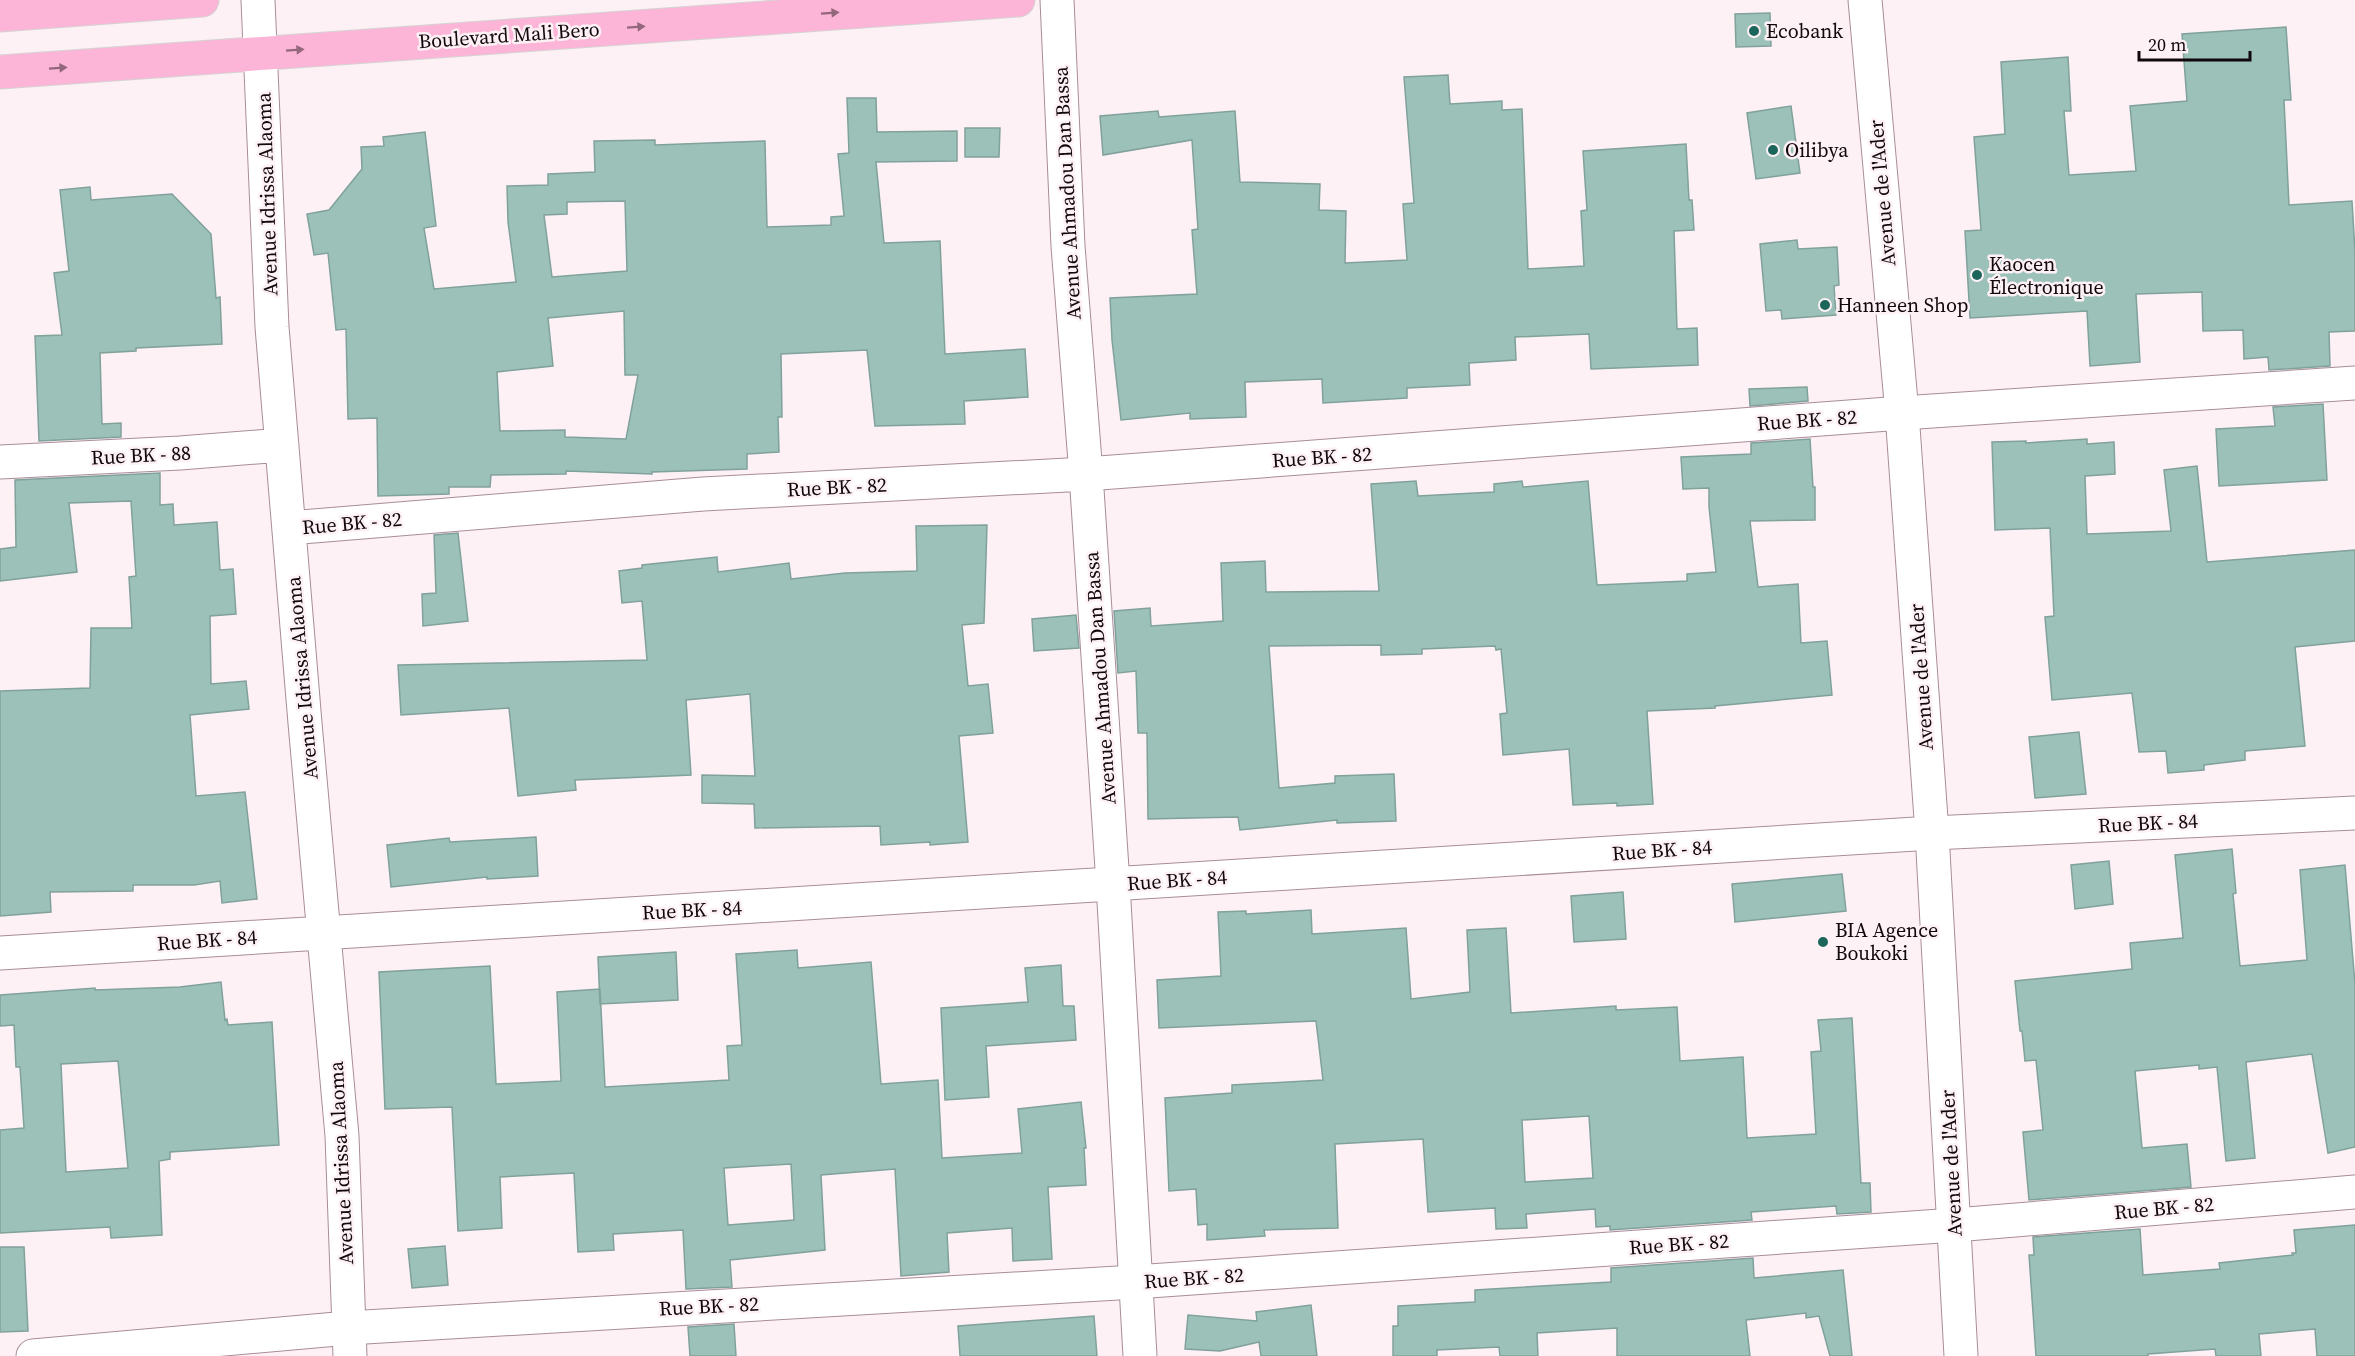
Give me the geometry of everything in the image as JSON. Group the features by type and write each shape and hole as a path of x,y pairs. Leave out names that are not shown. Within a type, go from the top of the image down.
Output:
{"main road":[{"path":"0,15 202,0"},
{"name":"Boulevard Mali Bero","path":"0,72 1018,0"}],"street":[{"name":"Avenue Idrissa Alaoma","path":"258,0 272,327 342,1136 349,1342"},
{"name":"Avenue Ahmadou Dan Bassa","path":"1057,0 1068,246 1086,474 1113,884 1140,1356"},
{"name":"Avenue de l'Ader","path":"1865,0 1902,413 1932,833 1961,1356"},
{"name":"Rue BK - 82","path":"289,528 703,494 1086,474 1902,413 2355,383"},
{"name":"Rue BK - 88","path":"0,462 180,453 282,445"},
{"name":"Rue BK - 84","path":"0,953 1932,833 2355,813"},
{"name":"Rue BK - 82","path":"33,1356 349,1342 1135,1282 1955,1225 2355,1192"}],"building":[{"path":"1770,13 1771,46 1736,47 1735,14"},
{"path":"2286,27 2291,100 2284,100 2289,205 2352,201 2355,251 2355,331 2329,332 2330,366 2269,370 2268,357 2244,359 2243,330 2203,331 2202,292 2136,294 2140,362 2090,366 2087,311 1970,318 1965,231 1981,230 1974,137 2005,134 2001,62 2068,57 2071,111 2064,111 2069,175 2136,171 2130,106 2187,101 2182,34"},
{"path":"1448,75 1450,104 1502,101 1502,110 1522,109 1528,269 1584,266 1581,211 1587,210 1583,151 1686,144 1689,200 1692,200 1694,230 1674,231 1677,329 1697,328 1698,365 1591,369 1589,334 1515,337 1516,360 1469,363 1470,385 1407,388 1407,398 1323,403 1322,379 1245,382 1246,417 1190,419 1190,413 1121,420 1110,298 1197,294 1192,230 1198,229 1192,140 1103,155 1100,116 1158,111 1159,117 1235,111 1240,182 1320,184 1319,210 1346,211 1345,263 1407,260 1403,204 1414,203 1404,77"},
{"path":"847,98 876,98 877,132 957,131 957,161 876,162 884,243 940,241 945,354 1025,349 1028,397 964,401 965,424 875,426 867,350 781,354 782,417 778,417 779,452 747,454 747,469 652,472 652,474 566,471 566,474 491,475 490,487 449,487 449,494 378,496 377,418 348,419 346,329 336,330 328,253 314,255 307,214 329,210 362,169 361,147 384,146 383,137 425,132 436,226 424,228 434,289 516,282 508,222 507,186 548,185 548,174 595,172 594,141 655,140 655,145 765,141 767,227 831,225 831,217 844,216 838,154 849,153","holes":["625,201 627,271 552,277 544,215 567,214 567,202","624,311 625,375 638,375 626,439 565,437 565,430 500,431 497,372 553,366 548,318"]},
{"path":"1791,106 1800,173 1756,179 1747,113"},
{"path":"965,128 1000,128 999,157 965,157"},
{"path":"90,187 91,200 172,194 211,234 216,298 220,297 222,344 136,348 136,351 100,353 102,424 121,423 121,437 39,441 35,336 62,335 54,273 69,271 60,190"},
{"path":"1797,240 1798,249 1837,247 1839,285 1834,286 1836,315 1782,319 1781,310 1766,311 1760,244"},
{"path":"1807,387 1808,401 1750,406 1749,389"},
{"path":"2323,404 2327,480 2219,486 2216,429 2275,426 2273,407"},
{"path":"1810,439 1813,487 1815,487 1815,520 1750,521 1758,587 1798,584 1801,643 1827,641 1832,695 1715,706 1715,708 1647,711 1653,804 1573,805 1569,749 1503,755 1500,714 1507,713 1501,649 1496,650 1495,646 1422,649 1422,654 1381,655 1381,645 1269,646 1279,788 1335,783 1335,776 1394,774 1396,821 1337,823 1337,820 1240,830 1238,817 1148,819 1147,733 1138,733 1136,671 1118,673 1114,611 1150,608 1151,626 1223,621 1221,563 1265,561 1266,592 1379,591 1371,484 1416,481 1418,496 1494,492 1494,484 1522,481 1523,487 1588,481 1597,585 1687,581 1687,574 1716,572 1709,488 1683,489 1681,457 1751,454 1751,443"},
{"path":"2087,439 2087,444 2114,442 2115,474 2085,476 2087,534 2171,531 2164,470 2197,466 2207,562 2355,550 2355,641 2295,647 2305,746 2245,751 2245,760 2204,765 2204,770 2168,773 2166,751 2139,752 2132,693 2052,700 2045,617 2054,616 2050,528 1995,530 1992,442 2026,441 2026,443"},
{"path":"160,473 160,505 173,504 174,525 217,522 220,570 233,569 236,614 210,616 211,684 246,681 249,709 190,715 196,796 245,792 257,899 222,903 220,881 194,885 133,885 133,891 50,892 51,912 0,916 0,691 90,688 91,628 132,628 129,577 136,576 131,501 69,503 77,572 0,581 0,549 16,547 15,480"},
{"path":"987,525 984,623 962,625 968,686 988,684 993,733 959,736 968,842 881,845 880,826 755,828 754,804 702,803 702,775 755,776 750,694 686,700 691,775 575,780 576,790 518,796 509,708 401,715 398,665 647,660 642,601 622,603 619,571 642,568 642,565 717,557 718,572 789,563 791,579 845,573 917,571 916,526"},
{"path":"458,533 468,621 423,626 422,594 436,593 434,535"},
{"path":"1076,615 1079,648 1034,651 1032,619"},
{"path":"2079,732 2086,794 2035,798 2029,737"},
{"path":"536,837 538,876 487,879 487,877 391,887 387,845 449,838 450,842"},
{"path":"2232,849 2236,893 2233,894 2240,966 2307,960 2300,870 2345,865 2355,984 2355,1147 2328,1153 2312,1054 2246,1062 2255,1158 2226,1161 2217,1067 2199,1069 2199,1065 2135,1071 2142,1148 2187,1144 2191,1187 2029,1200 2023,1132 2043,1130 2036,1060 2025,1061 2015,981 2132,969 2130,943 2183,938 2175,855"},
{"path":"2109,861 2113,904 2075,909 2071,865"},
{"path":"1842,874 1846,911 1735,922 1732,884"},
{"path":"1623,892 1626,939 1574,942 1571,896"},
{"path":"1311,910 1312,934 1406,928 1411,999 1470,992 1467,930 1506,928 1511,1013 1616,1006 1616,1010 1677,1007 1680,1061 1743,1057 1747,1138 1816,1134 1811,1052 1821,1051 1818,1020 1852,1018 1861,1183 1870,1183 1871,1212 1837,1214 1836,1206 1751,1212 1752,1220 1610,1230 1610,1226 1596,1227 1595,1209 1526,1214 1527,1228 1496,1229 1495,1208 1428,1212 1423,1139 1335,1144 1338,1228 1264,1230 1265,1236 1207,1240 1207,1224 1198,1225 1196,1189 1169,1191 1165,1098 1232,1093 1232,1085 1323,1080 1316,1021 1159,1028 1157,980 1221,976 1218,912 1246,911 1246,914","holes":["1589,1116 1593,1178 1525,1182 1522,1120"]},
{"path":"797,950 798,968 871,962 881,1084 938,1080 942,1158 1022,1153 1018,1109 1081,1102 1086,1148 1084,1148 1086,1185 1048,1187 1052,1259 1013,1261 1012,1228 947,1233 949,1272 901,1276 895,1169 821,1175 825,1250 730,1260 732,1287 686,1289 683,1230 613,1234 614,1250 578,1252 574,1173 500,1177 502,1228 458,1231 452,1107 385,1109 379,972 490,966 496,1084 561,1081 557,992 600,989 605,1087 729,1080 727,1046 742,1045 736,954","holes":["791,1164 794,1220 728,1225 724,1168"]},
{"path":"676,952 678,1000 600,1004 598,957"},
{"path":"1061,965 1063,1006 1074,1006 1076,1040 986,1046 989,1097 945,1100 941,1008 1028,1002 1025,968"},
{"path":"221,982 225,1020 227,1019 228,1025 272,1022 279,1145 170,1152 170,1159 159,1161 162,1235 111,1238 110,1227 0,1233 0,1130 24,1128 20,1067 16,1067 14,1025 0,1026 0,995 95,988 95,990 180,987","holes":["118,1061 128,1168 66,1172 61,1064"]},
{"path":"2355,1225 2355,1356 2317,1356 2315,1329 2259,1334 2261,1356 2216,1356 2215,1349 2148,1354 2148,1356 2036,1356 2029,1255 2034,1255 2033,1237 2140,1229 2143,1275 2220,1269 2219,1263 2293,1255 2292,1253 2296,1253 2294,1230"},
{"path":"445,1246 448,1285 412,1288 408,1249"},
{"path":"0,1247 24,1247 28,1331 0,1332"},
{"path":"1753,1258 1754,1278 1843,1270 1852,1356 1830,1356 1819,1316 1806,1318 1806,1313 1746,1320 1750,1356 1617,1356 1617,1328 1537,1333 1538,1356 1500,1356 1499,1347 1437,1350 1437,1356 1393,1356 1393,1326 1398,1326 1398,1306 1475,1302 1475,1290 1611,1282 1611,1268"},
{"path":"1311,1305 1317,1356 1261,1356 1259,1342 1220,1351 1185,1349 1188,1315 1257,1321 1256,1312"},
{"path":"1094,1316 1097,1356 960,1356 958,1326"},
{"path":"734,1324 736,1356 690,1356 688,1327"}],"place":[{"name":"Ecobank","path":"1754,31"},
{"name":"Oilibya","path":"1773,150"},
{"name":"Kaocen Électronique","path":"1977,275"},
{"name":"Hanneen Shop","path":"1825,305"},
{"name":"BIA Agence Boukoki","path":"1823,942"}]}
